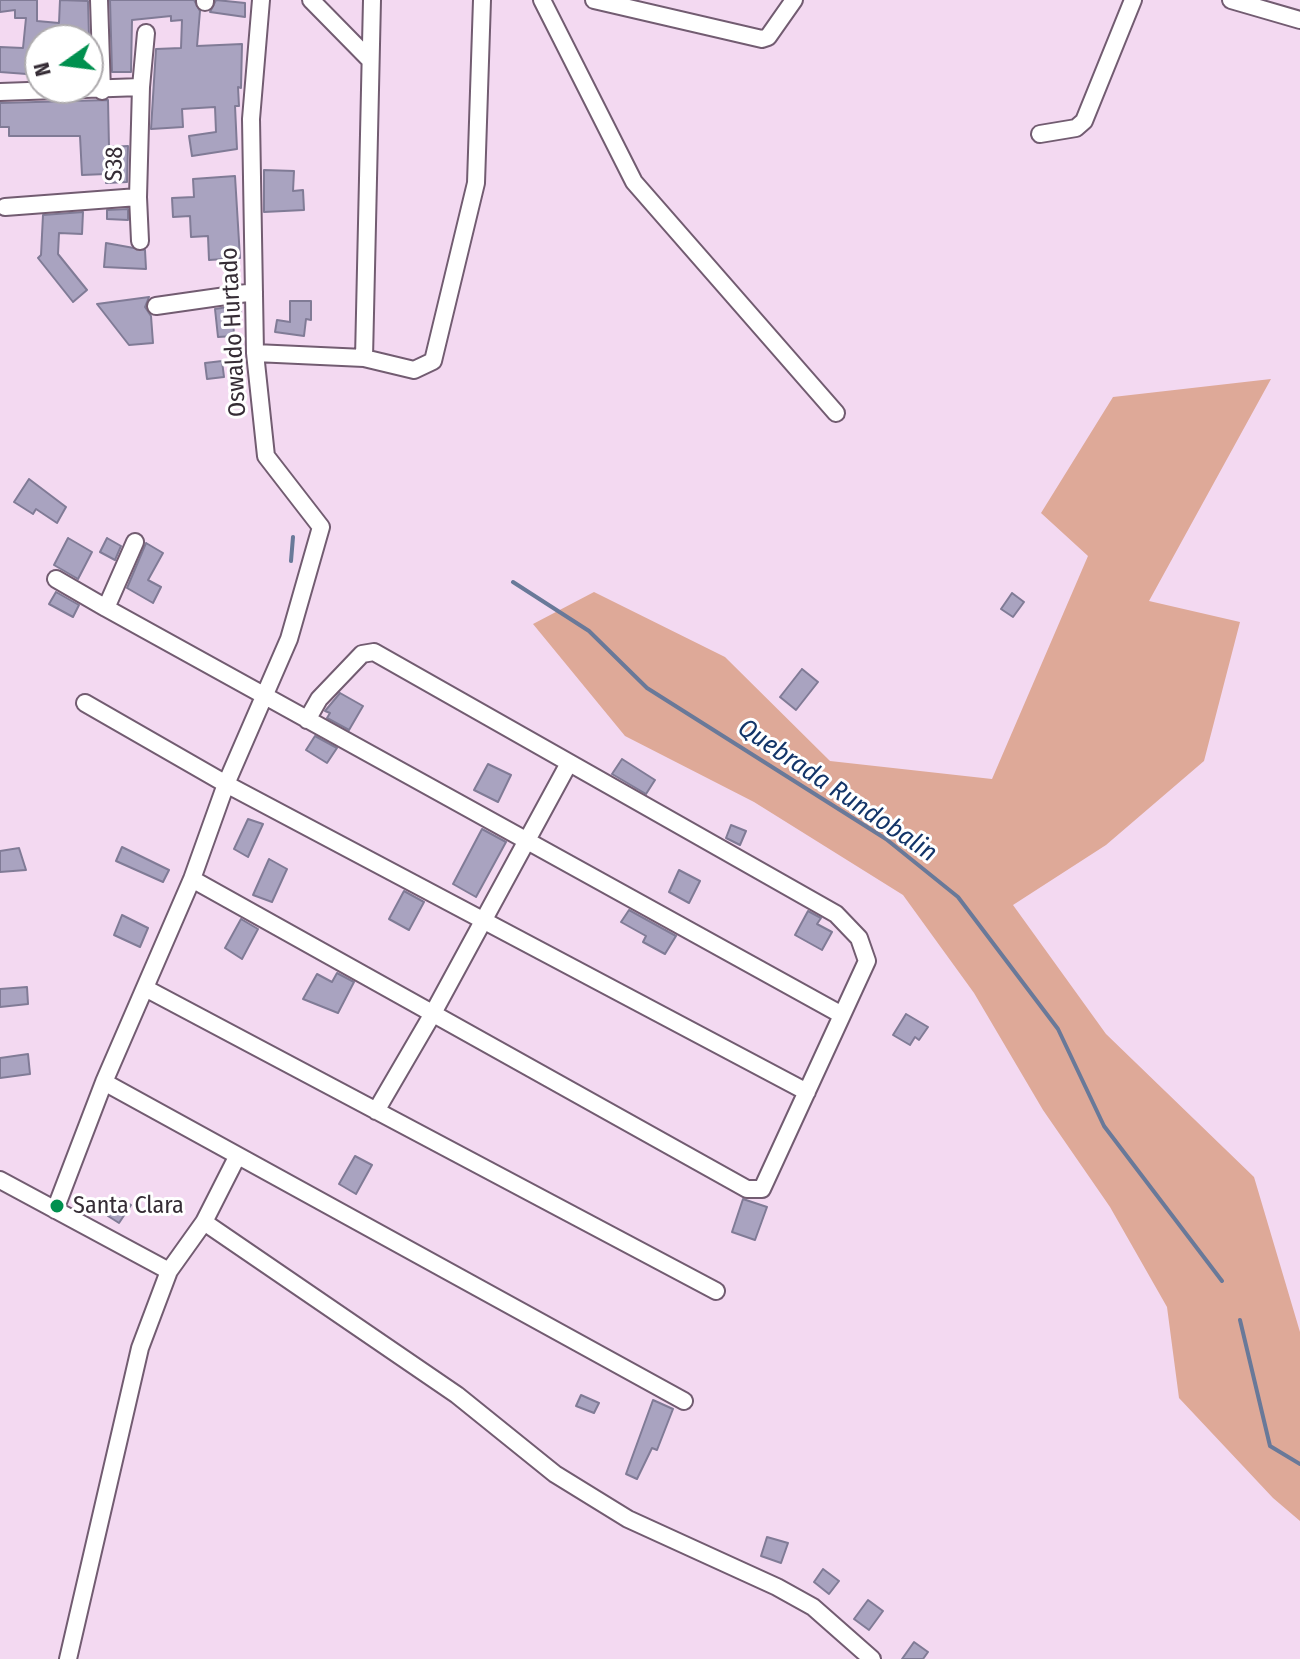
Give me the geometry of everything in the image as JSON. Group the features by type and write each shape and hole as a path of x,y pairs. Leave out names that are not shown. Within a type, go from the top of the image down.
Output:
{"street":[{"path":"99,0 100,24"},
{"name":"Oswaldo Hurtado","path":"55,1210 104,1082 192,879 226,784 289,639 321,527 266,456 255,353 251,119 261,0"},
{"path":"311,0 370,60"},
{"path":"364,358 372,0"},
{"path":"255,353 364,358 414,370 433,361 476,183 482,0"},
{"path":"542,0 634,182 836,413"},
{"path":"594,0 762,39 768,37 794,0"},
{"path":"1040,134 1076,128 1084,121 1133,0"},
{"path":"1231,0 1300,20"},
{"name":"S38","path":"5,207 138,197 146,33"},
{"path":"104,91 141,87"},
{"path":"0,92 24,92"},
{"path":"138,197 140,241"},
{"path":"156,306 254,292"},
{"path":"106,608 135,542"},
{"path":"56,579 842,1015"},
{"path":"192,879 747,1189 762,1189 771,1177 867,961 859,938 836,914 374,652 362,654 319,699 307,720"},
{"path":"85,703 226,784 484,917 807,1092"},
{"path":"376,1111 432,1015 526,837 569,763"},
{"path":"145,988 716,1291"},
{"path":"104,1082 684,1401"},
{"path":"68,1659 140,1348 169,1271 204,1222 237,1157"},
{"path":"0,1180 169,1271"},
{"path":"204,1222 457,1395 555,1474 628,1519 777,1587 813,1607 872,1659"}],"shaded area":[{"path":"1271,379 1149,601 1240,622 1204,761 1106,845 1013,905 1106,1034 1254,1177 1300,1332 1300,1521 1273,1498 1179,1398 1167,1307 1110,1207 1043,1110 974,993 903,895 754,802 625,736 533,624 594,592 725,657 830,761 992,779 1088,556 1041,513 1113,397"}],"building":[{"path":"0,0 37,0 37,21 59,23 60,0 88,1 89,24 25,24 26,18 15,18 15,10 0,12"},
{"path":"110,0 194,0 200,11 197,46 242,44 239,106 235,106 237,149 192,156 189,136 216,132 215,107 182,109 183,127 151,129 156,49 181,48 182,20 171,21 171,16 132,20 131,72 112,72"},
{"path":"216,0 245,3 245,17 210,12"},
{"path":"24,38 24,74 0,72 0,47 23,48"},
{"path":"104,100 108,100 109,147 128,146 127,182 106,183 106,174 82,175 80,136 9,136 9,127 0,127 0,103 104,104"},
{"path":"264,170 294,171 293,191 303,190 304,210 264,212"},
{"path":"235,176 240,258 209,260 208,236 191,237 190,216 173,217 172,198 194,197 193,179"},
{"path":"128,209 128,220 107,219 107,210"},
{"path":"83,212 82,234 59,233 58,254 87,290 73,302 38,258 41,255 43,215"},
{"path":"106,243 145,250 146,269 104,267"},
{"path":"149,297 145,307 151,316 153,343 129,345 97,304"},
{"path":"290,301 311,301 311,320 306,319 304,336 275,332 277,320 290,322"},
{"path":"240,305 241,317 233,317 234,336 218,337 215,309"},
{"path":"222,361 224,377 207,379 205,363"},
{"path":"29,479 66,507 57,523 36,509 33,514 14,502"},
{"path":"68,538 92,552 78,579 54,565"},
{"path":"107,538 121,546 115,560 100,552"},
{"path":"146,543 163,553 148,580 161,587 153,603 127,588"},
{"path":"56,592 79,605 73,617 49,604"},
{"path":"1012,593 1024,602 1013,617 1001,609"},
{"path":"802,669 818,682 796,710 780,697"},
{"path":"340,693 363,706 349,730 327,718 330,713 325,711"},
{"path":"315,736 337,748 327,763 306,750"},
{"path":"622,759 655,780 646,794 612,774"},
{"path":"488,764 511,775 498,802 474,790"},
{"path":"248,819 263,824 248,857 234,849"},
{"path":"731,825 746,831 740,845 726,838"},
{"path":"482,829 506,842 476,897 453,884"},
{"path":"122,847 169,870 163,882 116,861"},
{"path":"19,848 26,870 0,872 0,851"},
{"path":"269,859 287,869 272,902 253,895"},
{"path":"679,870 700,881 689,903 669,892"},
{"path":"404,891 424,902 409,930 389,919"},
{"path":"629,910 676,936 665,954 643,942 646,936 621,922"},
{"path":"808,911 821,918 817,924 832,932 822,950 795,935"},
{"path":"122,915 148,928 140,947 114,935"},
{"path":"241,919 258,929 242,959 225,948"},
{"path":"337,973 354,982 338,1013 303,999 317,974 332,982"},
{"path":"27,987 28,1004 0,1007 0,989"},
{"path":"906,1014 928,1027 919,1040 915,1037 910,1045 893,1035"},
{"path":"28,1054 30,1074 0,1078 0,1058"},
{"path":"355,1156 372,1165 356,1194 339,1184"},
{"path":"120,1198 131,1205 119,1223 108,1216"},
{"path":"743,1199 767,1207 755,1240 732,1232"},
{"path":"581,1395 599,1403 594,1413 576,1406"},
{"path":"653,1400 673,1409 657,1450 652,1448 637,1479 626,1474"},
{"path":"767,1537 788,1543 781,1563 761,1556"},
{"path":"823,1569 839,1581 829,1594 814,1582"},
{"path":"868,1600 883,1611 869,1630 854,1619"},
{"path":"914,1642 928,1652 923,1659 902,1659"}],"waterway":[{"path":"291,561 293,537"},
{"name":"Quebrada Rundobalin","path":"513,582 589,631 647,688 886,839 958,897 1058,1029 1104,1126 1222,1281"},
{"name":"Quebrada Rundobalin","path":"1240,1320 1270,1446 1300,1464"}],"place":[{"name":"Santa Clara","path":"57,1206"}]}
